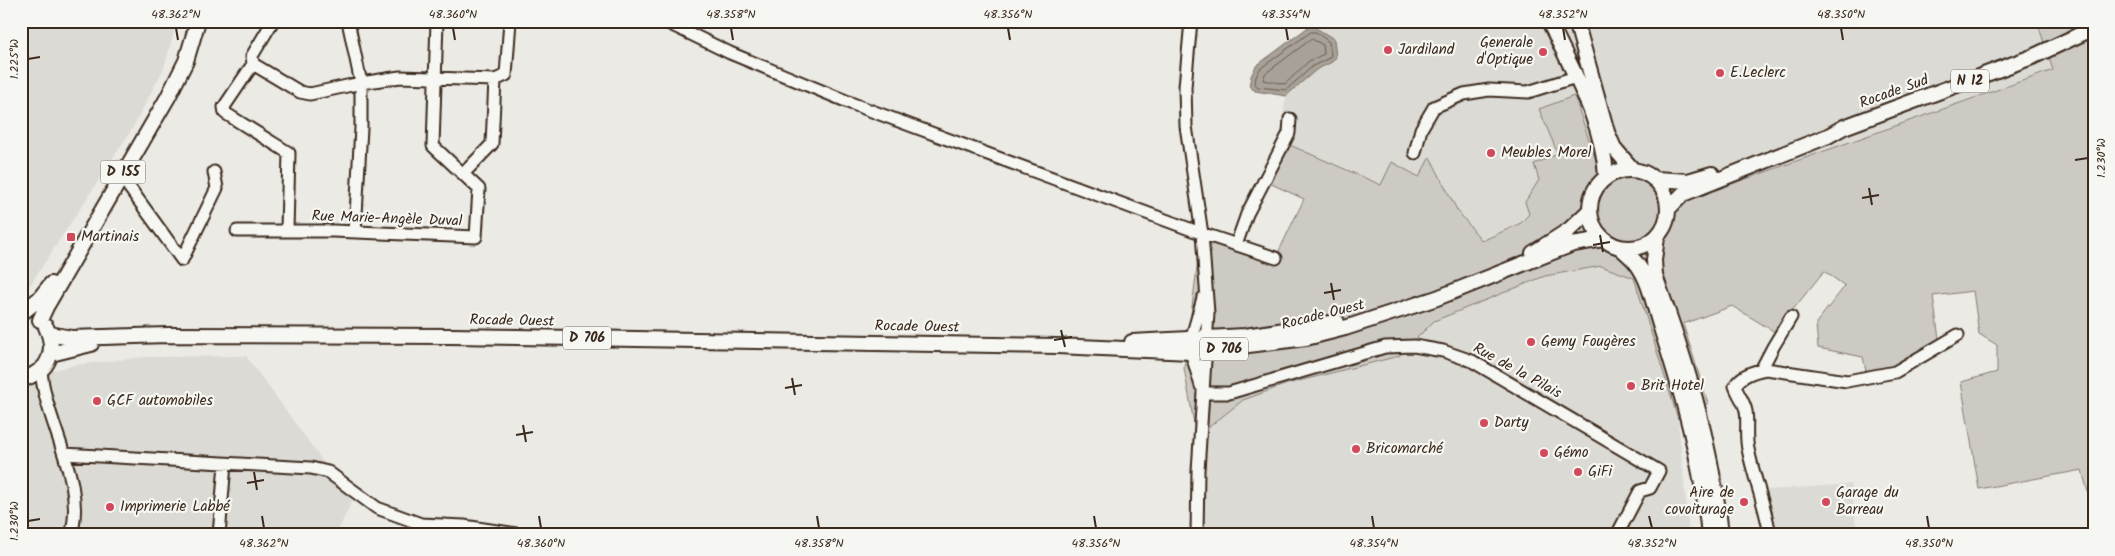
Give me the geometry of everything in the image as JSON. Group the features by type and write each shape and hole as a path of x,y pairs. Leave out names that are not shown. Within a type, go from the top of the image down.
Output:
{"main road":[{"name":"D 155","path":"40,320 68,271 179,61 190,21"},
{"name":"D 155","path":"22,312 39,299 51,284 119,172 168,97 186,61 198,21"},
{"path":"1549,21 1576,77 1600,135 1606,177"},
{"path":"1576,21 1607,132 1614,148 1633,170"},
{"name":"Rocade Sud","path":"1669,208 1683,194 1828,136 1844,127 2032,57 2094,28"},
{"name":"Rocade Sud","path":"1655,179 1687,181 1708,176 1827,130 1844,127"},
{"path":"1621,248 1647,245 1657,237 1666,224 1669,208 1667,197 1655,179 1645,172 1623,170 1606,177 1594,192 1590,210 1591,221 1603,239 1621,248 1637,263 1644,278 1691,425 1702,476 1709,535"},
{"name":"Rocade Ouest","path":"1506,269 1569,230 1590,210"},
{"path":"1657,237 1654,260 1656,276 1701,419 1712,469 1721,535"},
{"name":"Rocade Ouest","path":"50,334 71,338 168,335 452,336 1206,349 1306,338 1437,298 1573,244 1603,239"},
{"path":"22,312 40,320 50,334 52,344 51,354 41,369 24,379"},
{"name":"Rocade Ouest","path":"51,354 116,338"}],"street":[{"path":"274,21 252,56 253,64 224,107 225,113 289,153 288,230"},
{"path":"348,21 361,83 361,128 355,232"},
{"name":"Rue Marie-Angèle Duval","path":"237,231 288,230 476,237 479,189 433,146 437,21"},
{"path":"253,64 304,93 310,94 400,77 495,80 506,75 510,21"},
{"path":"664,21 730,53 853,104 1202,234 1276,258"},
{"path":"1192,21 1185,87 1186,126 1202,234 1206,284 1206,349 1197,535"},
{"path":"1415,152 1421,130 1434,107 1464,94 1489,90 1528,92 1576,77"},
{"path":"463,174 492,144 495,80"},
{"path":"1236,245 1247,214 1289,133 1290,119"},
{"path":"119,172 182,260 217,188 214,172"},
{"path":"1203,393 1191,349 1206,284"},
{"path":"1761,370 1772,346 1791,317"},
{"path":"1770,535 1766,510 1748,450 1745,432 1745,408 1735,386 1738,380 1753,371 1761,370 1847,381 1895,372 1958,335"},
{"name":"Rue de la Pilais","path":"1203,393 1229,393 1385,347 1414,346 1443,351 1472,361 1659,471 1650,488 1640,491 1617,535"},
{"path":"41,369 46,399 64,454 74,502 71,535"},
{"path":"24,379 46,399"},
{"path":"64,454 311,468 328,472 377,508 421,524 464,526 523,535"},
{"path":"219,535 224,464"}],"shaded area":[{"path":"21,21 177,21 164,68 132,129 21,299"},
{"path":"1314,21 2037,21 2053,69 1695,198 1598,166 1574,96 1558,155 1525,202 1529,214 1521,223 1482,241 1457,210 1430,158 1419,177 1381,185 1290,145 1282,123 1286,96 1316,70 1332,62 1318,28 1311,25"},
{"path":"2037,21 2094,21 2094,515 2082,470 1979,489 1961,382 1997,372 1997,345 1979,334 1973,291 1933,296 1939,339 1951,344 1868,381 1863,357 1818,348 1816,323 1845,286 1824,271 1775,332 1732,306 1683,324 1708,403 1678,419 1634,278 1601,266 1545,276 1434,321 1399,356 1287,384 1243,400 1209,427 1195,429 1184,368 1200,245 1241,242 1277,255 1304,199 1267,182 1290,145 1381,185 1392,162 1419,177 1430,157 1457,210 1482,241 1521,223 1529,214 1525,202 1539,180 1534,164 1558,154 1539,109 1574,96 1598,166 1695,197 2053,70"},
{"path":"1601,266 1634,278 1678,419 1689,535 1203,535 1206,437 1209,427 1243,400 1287,384 1399,356 1434,321 1545,276"},
{"path":"246,356 352,501 336,535 21,535 21,378 75,365 145,357"},
{"path":"1851,484 1857,535 1773,535 1767,490"}],"water":[{"path":"1311,25 1334,39 1336,57 1332,62 1316,70 1286,96 1255,91 1249,86 1256,66"}],"place":[{"name":"Jardiland","path":"1388,50"},
{"name":"Generale d'Optique","path":"1543,52"},
{"name":"E.Leclerc","path":"1720,73"},
{"name":"Meubles Morel","path":"1491,153"},
{"name":"Martinais","path":"71,237"},
{"name":"Gemy Fougères","path":"1531,342"},
{"name":"Brit Hotel","path":"1631,386"},
{"name":"GCF automobiles","path":"97,401"},
{"name":"Darty","path":"1484,423"},
{"name":"Bricomarché","path":"1356,449"},
{"name":"Gémo","path":"1544,453"},
{"name":"GiFi","path":"1578,472"},
{"name":"Aire de covoiturage","path":"1744,502"},
{"name":"Garage du Barreau","path":"1826,502"},
{"name":"Imprimerie Labbé","path":"110,507"}]}
